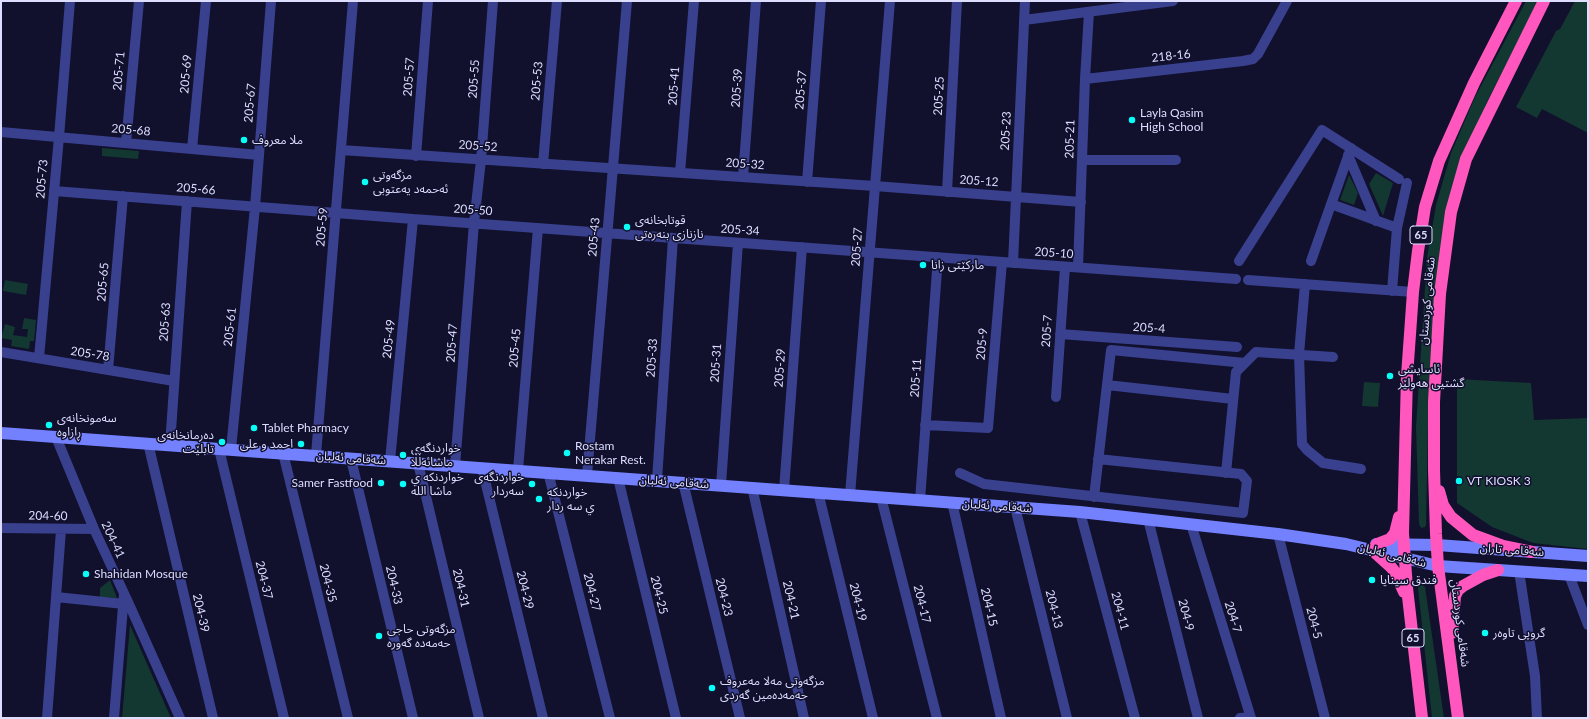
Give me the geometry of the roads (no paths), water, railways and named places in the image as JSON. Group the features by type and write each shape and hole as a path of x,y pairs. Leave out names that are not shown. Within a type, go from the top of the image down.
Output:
{"highway":[{"name":"شەقامی کوردستان","path":"1422,718 1404,545 1407,376 1413,292 1425,207 1439,161 1474,83 1516,1"},
{"name":"شەقامی کوردستان","path":"1458,718 1438,566 1437,545 1434,470 1434,402 1440,294 1451,212 1466,159 1544,1"},
{"path":"1434,470 1444,505 1451,517 1462,527 1473,535 1486,540 1503,546 1532,552"},
{"path":"1404,488 1395,532 1390,539 1374,547 1396,572 1408,602 1411,618"},
{"path":"1450,654 1455,596 1458,590 1483,574 1498,570"}],"street":[{"name":"205-73","path":"39,358 70,1"},
{"name":"205-71","path":"126,143 138,1"},
{"name":"205-69","path":"192,149 206,1"},
{"name":"205-67","path":"255,207 271,1"},
{"name":"205-59","path":"316,455 353,1"},
{"name":"205-57","path":"416,156 428,1"},
{"name":"205-55","path":"474,223 481,160 493,1"},
{"name":"205-53","path":"543,164 557,1"},
{"name":"205-43","path":"587,475 627,1"},
{"name":"205-41","path":"680,173 694,1"},
{"name":"205-39","path":"743,177 756,1"},
{"name":"205-37","path":"807,182 821,1"},
{"name":"205-27","path":"850,495 890,1"},
{"name":"205-25","path":"947,192 957,1"},
{"name":"205-23","path":"1013,263 1025,1"},
{"path":"1024,20 1089,12 1122,4 1173,1"},
{"name":"218-16","path":"1085,79 1253,59 1258,54 1287,1"},
{"name":"205-21","path":"1078,268 1089,12"},
{"path":"1239,261 1322,130 1350,152 1403,181 1397,228 1392,291"},
{"name":"205-68","path":"1,132 259,155"},
{"name":"205-52","path":"341,150 613,168"},
{"path":"1311,261 1350,152"},
{"path":"1350,152 1376,220"},
{"path":"1083,160 1176,160"},
{"name":"205-32","path":"613,168 875,186"},
{"name":"205-12","path":"875,186 1081,202"},
{"name":"205-66","path":"54,191 336,213"},
{"name":"205-65","path":"108,370 123,196"},
{"name":"205-63","path":"170,445 187,201"},
{"path":"1331,204 1397,228"},
{"name":"205-61","path":"225,449 255,207"},
{"name":"205-50","path":"336,213 607,233"},
{"name":"205-49","path":"390,461 414,219"},
{"name":"205-47","path":"455,466 474,223"},
{"name":"205-45","path":"518,470 538,228"},
{"name":"205-34","path":"607,233 870,252"},
{"name":"205-33","path":"657,480 673,238"},
{"name":"205-31","path":"721,485 738,243"},
{"name":"205-29","path":"784,490 802,247"},
{"name":"205-10","path":"870,252 1236,279"},
{"name":"205-11","path":"920,500 938,257"},
{"name":"205-9","path":"925,425 988,428 1002,262"},
{"name":"205-7","path":"1056,397 1065,267"},
{"path":"1248,280 1413,292"},
{"path":"1305,284 1299,354 1302,444 1307,450 1323,462 1361,469"},
{"name":"205-4","path":"1060,334 1237,346"},
{"path":"1094,497 1111,350 1245,363"},
{"name":"205-78","path":"1,352 174,381"},
{"path":"1226,473 1236,372 1256,352 1333,357"},
{"path":"1107,385 1233,399"},
{"name":"شەقامی ئەلبان","path":"1,433 1080,512 1278,534 1374,547 1437,545"},
{"name":"204-41","path":"56,437 124,599 180,718"},
{"name":"204-39","path":"148,444 213,718"},
{"name":"204-37","path":"225,449 284,718"},
{"name":"204-35","path":"283,453 348,718"},
{"name":"204-33","path":"350,459 413,718"},
{"path":"960,473 984,484 1243,513 1246,481 1241,474 1098,460"},
{"name":"204-31","path":"418,463 479,718"},
{"name":"204-29","path":"482,468 543,718"},
{"name":"204-27","path":"548,472 610,718"},
{"name":"204-25","path":"618,478 676,718"},
{"name":"204-23","path":"683,482 740,718"},
{"name":"204-21","path":"752,488 804,718"},
{"name":"204-19","path":"818,492 873,718"},
{"name":"204-17","path":"881,497 937,718"},
{"name":"204-15","path":"952,502 1001,718"},
{"name":"204-13","path":"1015,507 1067,718"},
{"name":"204-11","path":"1080,512 1136,718"},
{"name":"204-9","path":"1148,519 1198,718"},
{"name":"204-7","path":"1191,524 1251,717"},
{"name":"204-60","path":"1,528 61,530 94,529"},
{"path":"48,718 61,530"},
{"name":"204-5","path":"1278,534 1325,718"},
{"name":"شەقامی تاران","path":"1437,545 1588,556"},
{"name":"شەقامی ئەلبان","path":"1374,547 1405,559 1438,566"},
{"name":"شەقامی تاران","path":"1438,566 1588,576"},
{"path":"1519,571 1535,676 1537,718"},
{"path":"1570,574 1588,625"},
{"path":"56,597 124,599 114,718"},
{"path":"1240,718 1251,717"}],"place":[{"name":"Layla Qasim High School","path":"1132,120"},
{"name":"ملا معروف","path":"244,140"},
{"name":"مزگەوتی ئەحمەد یەعتوبی","path":"365,182"},
{"name":"قوتابخانەی نازنازی بنەرەتی","path":"627,227"},
{"name":"مارکێتی زانا","path":"923,265"},
{"name":"ئاسایشی گشتیی هەولێر","path":"1390,376"},
{"name":"سەمونخانەی ڕازاوە","path":"49,425"},
{"name":"Tablet Pharmacy","path":"254,428"},
{"name":"دەرمانخانەی تابلێت","path":"222,442"},
{"name":"احمد و علی","path":"301,444"},
{"name":"Rostam Nerakar Rest.","path":"567,453"},
{"name":"خواردنگەی ماشائەڵڵا","path":"403,455"},
{"name":"VT KIOSK 3","path":"1459,481"},
{"name":"Samer Fastfood","path":"381,483"},
{"name":"خواردنكه ي ماشا الله","path":"403,484"},
{"name":"خواردنگەی سەردار","path":"532,484"},
{"name":"خواردنكه ي سه ردار","path":"539,499"},
{"name":"Shahidan Mosque","path":"86,574"},
{"name":"فندق سينايا","path":"1372,580"},
{"name":"گروپی تاوەر","path":"1485,633"},
{"name":"مزگه‌وتی حاجی حه‌مه‌ده‌ گه‌وره","path":"379,636"},
{"name":"مزگەوتی مەلا مەعروف حەمەدەمین گەردی","path":"712,688"}]}
